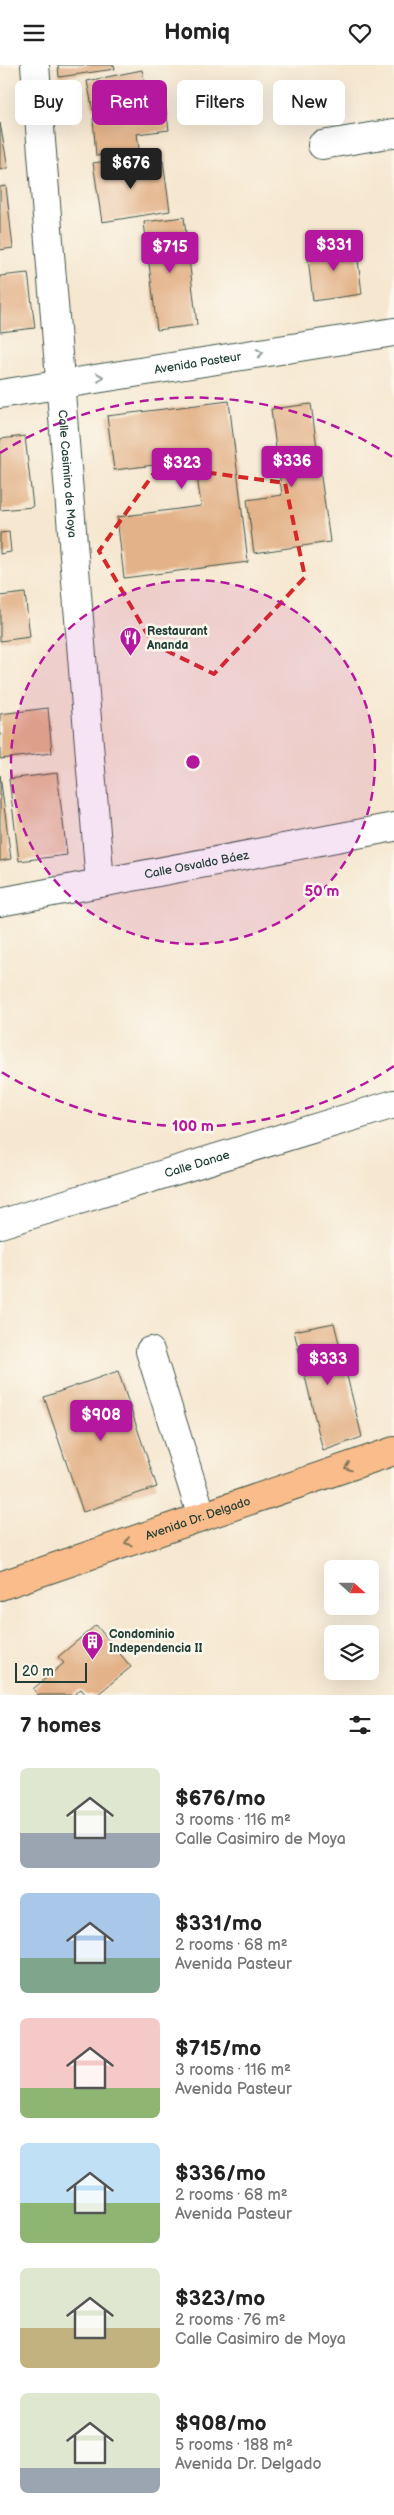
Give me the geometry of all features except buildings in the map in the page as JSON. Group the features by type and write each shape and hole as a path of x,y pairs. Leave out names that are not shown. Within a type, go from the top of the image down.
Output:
{"main road":[{"name":"Avenida Dr. Delgado","path":"0,1585 394,1451"}],"street":[{"name":"Calle Casimiro de Moya","path":"35,65 100,883"},
{"path":"322,145 394,133"},
{"name":"Avenida Pasteur","path":"0,394 60,383 394,332"},
{"name":"Calle Osvaldo Báez","path":"0,902 394,827"},
{"name":"Calle Danae","path":"0,1224 394,1104"},
{"path":"150,1351 202,1517"}],"highlighted area":[{"path":"159,466 285,483 305,577 214,674 153,644 99,551"}],"place":[{"name":"Restaurant Ananda","path":"131,657"},
{"name":"Condominio Independencia II","path":"93,1660"}]}
